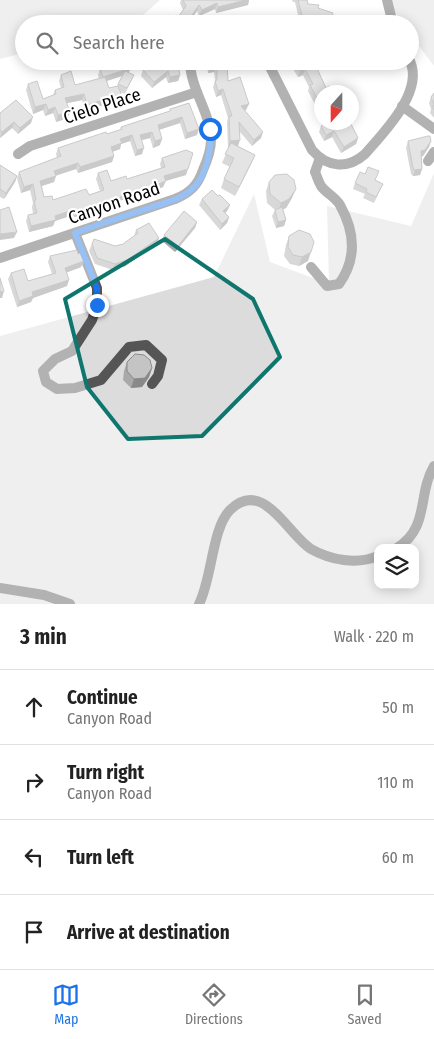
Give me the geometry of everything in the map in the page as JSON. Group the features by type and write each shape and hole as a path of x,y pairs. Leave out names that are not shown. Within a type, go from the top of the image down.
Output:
{"street":[{"path":"386,0 390,15"},
{"name":"Canyon Road","path":"0,258 175,199 193,189 199,181 211,141 210,129 197,92 192,70"},
{"path":"272,70 312,150 320,158 337,165 356,161 369,149 402,106 412,88 414,77 412,70"},
{"name":"Cielo Place","path":"18,154 30,146 197,92"},
{"path":"402,106 434,130"},
{"path":"428,161 434,152"},
{"path":"311,267 327,286 338,284 349,270 353,247 346,220 339,203 321,186 315,172 320,158"},
{"path":"75,233 97,288 97,305 92,320 72,351 55,359 44,371 46,382 57,389 75,388 101,380 129,347 146,345 162,360 158,376 152,384"},
{"path":"402,544 414,533 420,521 425,490 434,466"},
{"path":"199,604 209,577 220,525 231,509 240,504 254,502 268,506 311,549 330,557 350,561 374,557"},
{"path":"0,588 44,595 70,604"}],"highlighted area":[{"path":"165,239 253,299 280,357 202,436 128,439 87,387 65,299"}],"shaded area":[{"path":"0,0 160,0 143,15 15,15 15,55 0,59"},
{"path":"387,0 434,0 434,66 419,46 419,15 397,15"},
{"path":"434,173 434,604 0,604 0,336 214,277 254,194 270,262 329,284 327,206 411,226"}],"building":[{"path":"183,0 246,0 218,7 217,3 202,10 199,5 192,15 180,15 186,6"},
{"path":"298,0 307,0 308,4 319,5 318,8 333,13 332,15 302,15"},
{"path":"100,70 125,70 103,77"},
{"path":"143,70 179,70 180,75 170,77 168,71 154,82"},
{"path":"217,70 227,70 228,81 240,77 249,104 241,106 263,132 254,140 239,122 240,140 230,141 229,116 232,116 223,89 218,91 215,81 217,80"},
{"path":"306,70 318,70 325,85 314,85 314,93 310,85 313,84"},
{"path":"71,71 75,85 105,77 109,88 118,86 121,94 87,105 84,94 65,98 70,112 58,115 55,107 48,110 46,104 35,107 28,84 37,81 43,99 56,94 55,90 64,87 61,75"},
{"path":"125,71 134,75 127,88 118,84"},
{"path":"434,93 434,105 431,97"},
{"path":"16,100 33,117 20,128 14,122 2,132 0,130 0,113"},
{"path":"189,103 199,129 187,133 182,117 158,125 162,139 155,141 152,132 140,135 144,148 137,150 132,135 120,139 122,143 111,147 114,156 80,167 78,163 54,171 56,176 40,181 44,197 52,196 53,200 86,189 89,195 104,190 98,173 107,170 111,181 126,176 127,179 165,167 162,158 186,150 193,153 188,169 164,176 166,181 135,193 134,191 122,195 119,199 76,211 75,209 55,216 56,220 31,226 28,215 37,213 33,184 24,187 19,172 61,156 58,148 106,132 107,134 122,129 121,127"},
{"path":"323,130 354,130 358,138 344,147 334,131 326,135"},
{"path":"430,136 431,141 425,150 421,151 422,169 415,170 408,141"},
{"path":"231,143 255,155 239,187 224,179 234,158 225,154"},
{"path":"0,165 17,176 6,193 0,189"},
{"path":"368,167 379,171 375,180 383,184 376,197 366,192 367,189 355,183 360,172 365,174"},
{"path":"287,174 294,180 296,189 289,199 281,203 270,194 269,182 275,175"},
{"path":"212,190 230,205 223,211 229,217 222,224 202,199"},
{"path":"9,207 17,232 0,234 0,210"},
{"path":"282,207 286,220 278,222 275,210"},
{"path":"184,211 197,222 178,246 164,235"},
{"path":"149,223 159,238 127,260 115,264 97,258 92,244 94,239 115,246 123,244 138,233 136,230"},
{"path":"299,230 310,234 314,242 311,252 302,257 293,255 288,247 289,236"},
{"path":"77,250 84,261 65,268 69,280 32,292 33,296 19,301 11,273 24,269 28,281 56,273 50,256"},
{"path":"0,278 4,291 0,292"},
{"path":"135,354 144,355 150,360 152,368 145,378 134,379 127,371 127,362"}],"route":[{"path":"97,305 97,288 75,233 175,199 193,189 199,181 209,154 210,129"}]}
